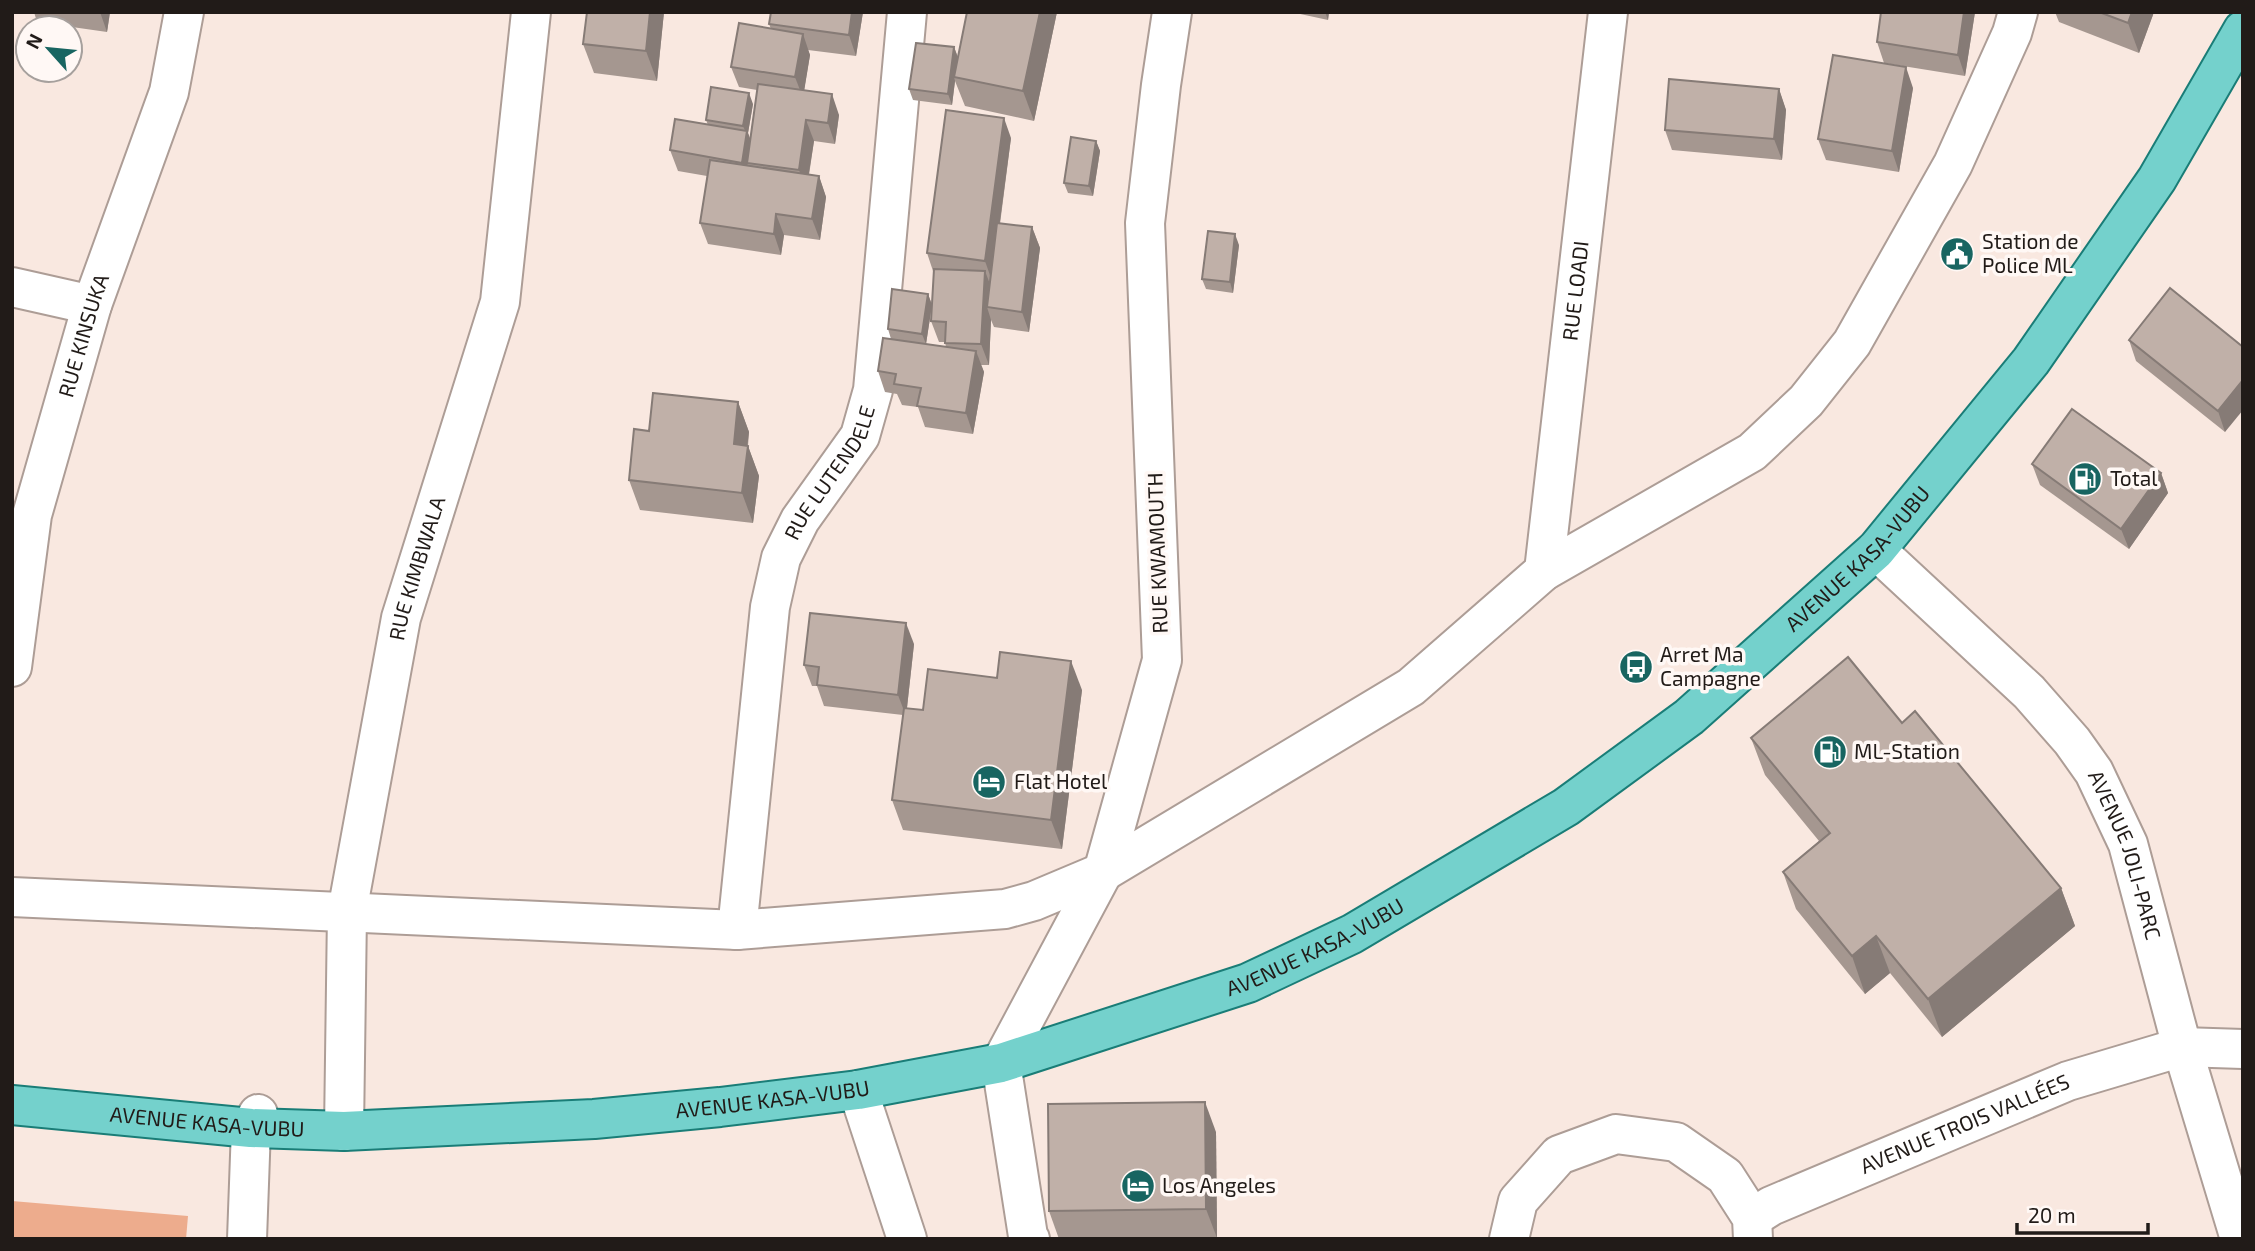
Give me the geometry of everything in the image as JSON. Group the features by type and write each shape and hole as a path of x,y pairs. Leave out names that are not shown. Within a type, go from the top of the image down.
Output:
{"main road":[{"name":"AVENUE KASA-VUBU","path":"12,1105 254,1121 344,1131 594,1119 858,1090 1001,1063 1248,983 1352,934 1566,807 1689,717 1876,550 2032,361 2157,179 2243,30"}],"street":[{"name":"RUE KINSUKA","path":"12,667 32,515 92,305 169,92 184,12"},
{"name":"RUE KIMBWALA","path":"344,1131 347,912 401,618 500,302 531,12"},
{"name":"RUE LUTENDELE","path":"737,930 770,607 781,558 800,520 860,436 873,390 907,12"},
{"name":"RUE KWAMOUTH","path":"1001,1063 1103,872 1162,660 1146,223 1172,12"},
{"name":"RUE LOADI","path":"1544,571 1608,12"},
{"path":"12,897 737,930 1005,909 1034,901 1103,872 1411,687 1544,571 1752,452 1806,401 1852,344 1953,164 2012,33 2018,12"},
{"path":"12,287 92,305"},
{"name":"AVENUE JOLI-PARC","path":"1876,550 2029,692 2072,741 2094,772 2128,844 2182,1046 2240,1239"},
{"name":"AVENUE TROIS VALLÉES","path":"1753,1229 1771,1206 2068,1080 2182,1046 2243,1049"},
{"path":"1001,1063 1030,1239"},
{"path":"858,1090 907,1239"},
{"path":"247,1239 254,1121"},
{"path":"1508,1239 1518,1201 1559,1155 1616,1134 1676,1142 1725,1176 1753,1229"}],"shaded area":[{"path":"12,1201 188,1216 186,1239 12,1239"}],"building":[{"path":"587,12 650,12 646,51 583,44"},
{"path":"771,12 852,12 849,35 769,24"},
{"path":"967,12 1040,12 1023,91 954,77"},
{"path":"1881,12 1964,12 1958,55 1877,42"},
{"path":"2099,12 2132,12 2128,23"},
{"path":"739,23 803,34 795,77 731,67"},
{"path":"916,43 954,47 948,94 909,89"},
{"path":"1833,55 1906,67 1892,151 1818,139"},
{"path":"1669,79 1779,89 1774,139 1665,130"},
{"path":"758,84 832,94 828,123 806,120 799,170 747,163"},
{"path":"711,87 749,93 743,126 706,120"},
{"path":"946,110 1004,118 985,261 927,253"},
{"path":"675,119 747,131 742,163 670,150"},
{"path":"1071,137 1096,141 1089,186 1064,183"},
{"path":"710,160 819,176 812,219 776,214 774,234 700,223"},
{"path":"997,223 1032,227 1022,312 987,307"},
{"path":"1208,231 1235,234 1230,282 1202,279"},
{"path":"934,269 985,271 981,344 945,343 946,322 931,321"},
{"path":"2170,288 2243,347 2243,380 2218,411 2129,340"},
{"path":"892,289 928,294 922,334 888,329"},
{"path":"883,338 976,351 966,413 917,406 921,388 894,384 896,374 878,371"},
{"path":"653,393 738,402 734,444 748,446 742,493 629,480 634,429 649,431"},
{"path":"2072,409 2161,473 2121,529 2032,464"},
{"path":"810,613 906,623 898,695 817,685 819,667 804,665"},
{"path":"1000,652 1071,661 1051,820 892,800 904,708 923,710 928,669 997,678"},
{"path":"1848,657 1902,723 1915,711 2061,888 1928,999 1876,936 1852,956 1783,872 1830,833 1751,738"},
{"name":"Los Angeles","path":"1205,1102 1206,1209 1049,1211 1048,1104"}],"place":[{"name":"Station de Police ML","path":"1957,254"},
{"name":"Total","path":"2085,479"},
{"name":"Arret Ma Campagne","path":"1636,667"},
{"name":"ML-Station","path":"1830,752"},
{"name":"Flat Hotel","path":"989,782"},
{"name":"Los Angeles","path":"1138,1186"}]}
